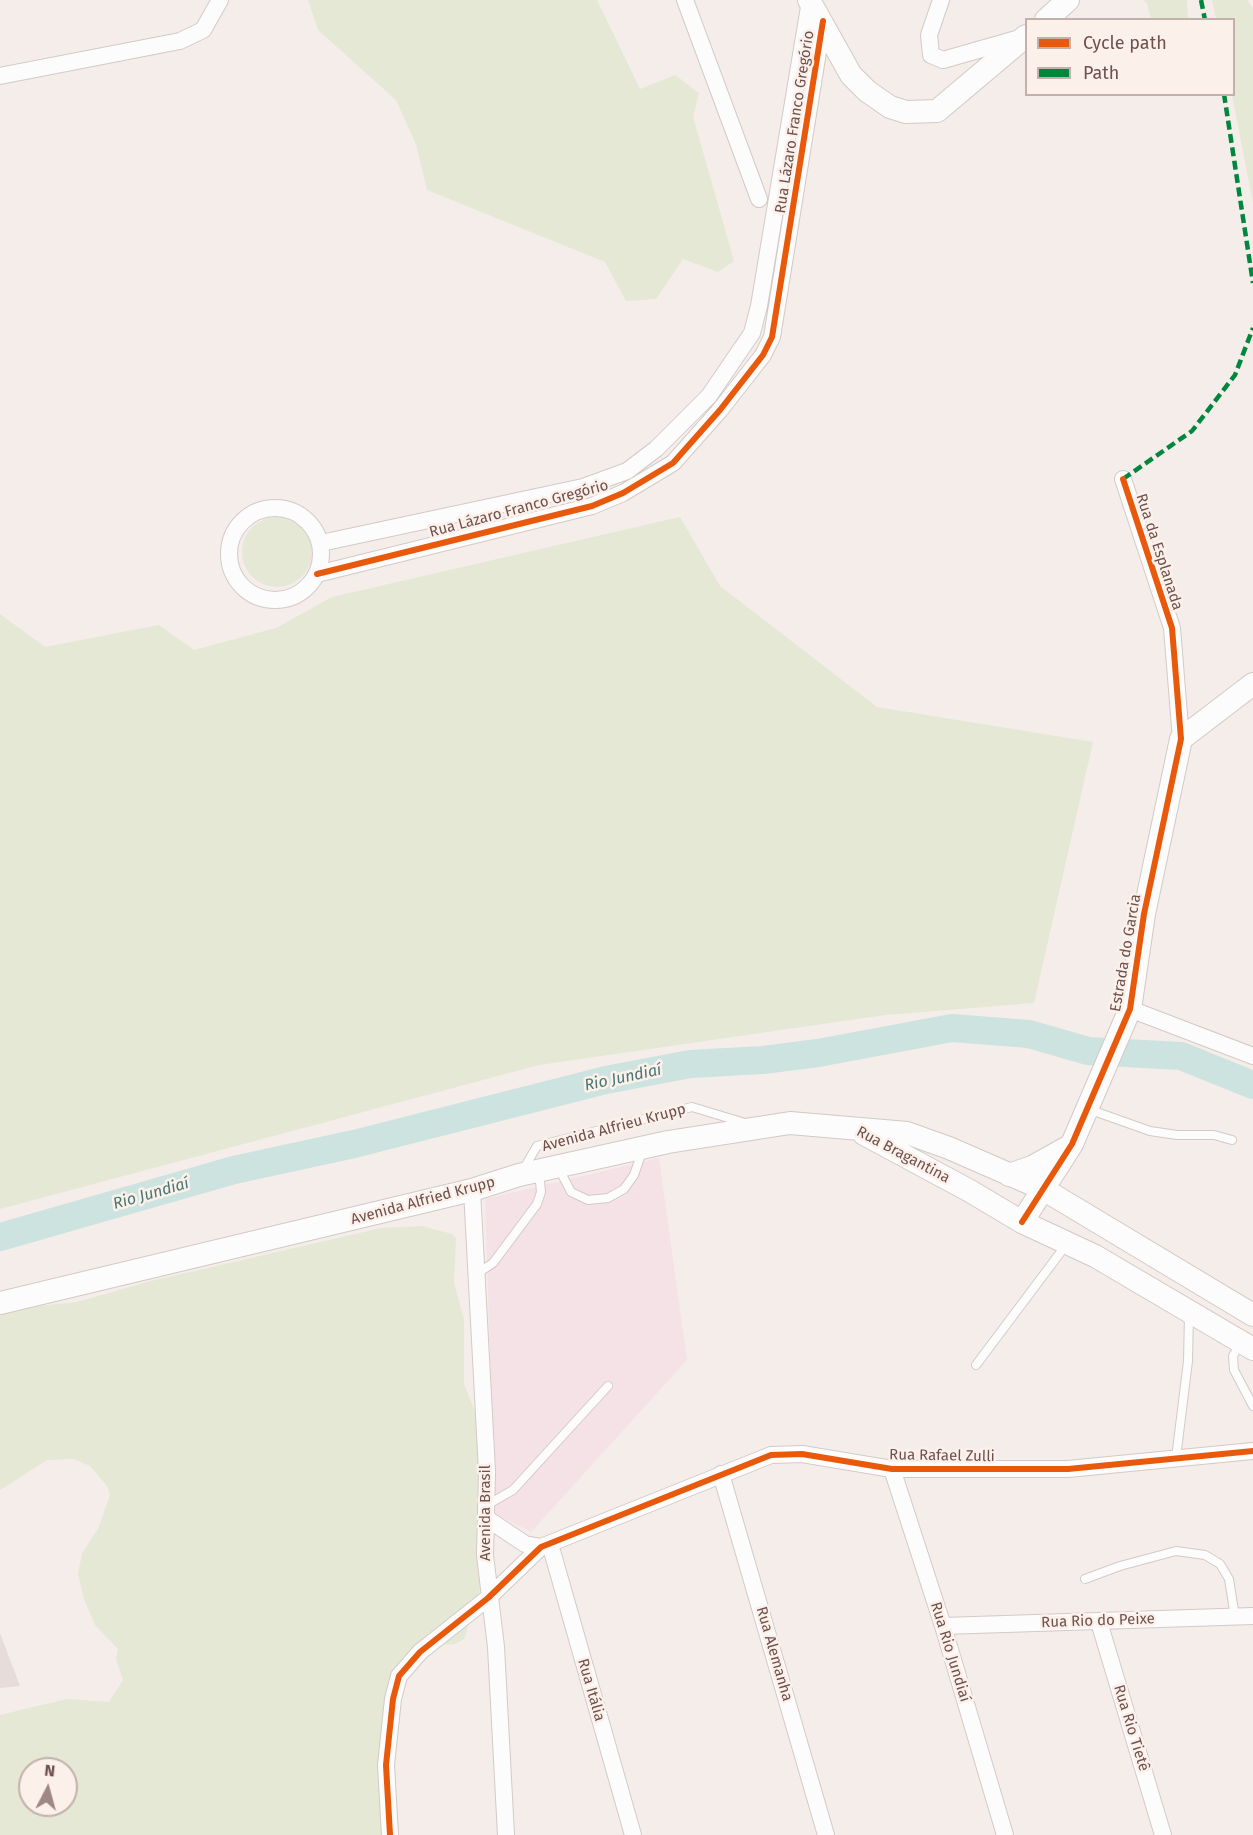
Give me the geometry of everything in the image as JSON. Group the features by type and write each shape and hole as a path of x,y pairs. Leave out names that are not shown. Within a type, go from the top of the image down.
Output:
{"main road":[{"path":"1048,18 1068,0"},
{"path":"809,1 851,75 867,91 890,107 906,112 937,111 1025,37"},
{"path":"1181,740 1253,684"},
{"name":"Estrada do Garcia","path":"1022,1222 1072,1144 1130,1009 1144,914 1181,740"},
{"name":"Avenida Alfried Krupp","path":"0,1303 644,1147 757,1126 790,1123 850,1127"},
{"name":"Rua Bragantina","path":"850,1127 908,1133 949,1148 1043,1189 1253,1315"},
{"name":"Rua Bragantina","path":"850,1127 970,1191 1022,1222 1095,1256 1247,1346"},
{"path":"1010,1175 1032,1167 1072,1144"}],"street":[{"path":"0,76 180,41 202,30 220,0"},
{"path":"685,0 759,199"},
{"path":"941,0 929,35 932,55 943,60 1025,36"},
{"name":"Rua Lázaro Franco Gregório","path":"321,543 583,488 627,471 656,449 709,396 752,333 759,306 809,1"},
{"name":"Rua Lázaro Franco Gregório","path":"317,574 592,506 623,493 673,463 720,410 763,355 772,337 822,21"},
{"path":"709,396 720,410"},
{"name":"Rua da Esplanada","path":"1123,479 1172,628 1181,740"},
{"path":"280,507 294,511 316,530 321,543 322,559 317,574 309,586 297,595 284,600 269,600 255,596 243,588 234,576 229,548 233,534 241,522 252,513 266,508 280,507"},
{"path":"1130,1009 1253,1056"},
{"name":"Avenida Brasil","path":"472,1190 478,1273 488,1598 496,1647 506,1835"},
{"name":"Rua Rafael Zulli","path":"545,1546 771,1455 801,1454 892,1469 1068,1469 1253,1450"},
{"name":"Rua Rio Jundiaí","path":"892,1469 943,1626 1005,1835"},
{"name":"Rua Alemanha","path":"721,1474 826,1835"},
{"path":"486,1512 525,1545 545,1546"},
{"path":"390,1835 386,1765 393,1699 399,1676 420,1652 488,1598 545,1546"},
{"name":"Rua Itália","path":"545,1546 633,1835"},
{"name":"Rua Rio do Peixe","path":"943,1626 1253,1616"},
{"name":"Rua Rio Tietê","path":"1099,1622 1163,1835"}],"lane":[{"path":"1093,1099 1150,1131 1177,1136 1214,1135 1232,1140"},
{"name":"Avenida Alfrieu Krupp","path":"539,1171 537,1146 692,1107 757,1126"},
{"path":"539,1171 588,1200 608,1198 624,1190 634,1175 644,1147"},
{"path":"478,1273 493,1263 537,1204 541,1192 539,1171"},
{"path":"976,1365 1068,1243"},
{"path":"1176,1458 1188,1361 1189,1311"},
{"path":"1247,1346 1233,1356 1234,1370 1253,1406"},
{"path":"486,1512 513,1490 608,1386"},
{"path":"1085,1580 1120,1566 1176,1551 1206,1555 1220,1564 1229,1580 1235,1617"}],"shaded area":[{"path":"659,1158 687,1360 531,1532 495,1514 485,1199"},
{"path":"0,1633 20,1686 0,1688"}],"green space":[{"path":"308,0 597,0 640,89 675,75 699,93 693,117 734,261 718,272 683,259 656,299 626,301 605,262 427,190 416,144 396,100 318,30"},
{"path":"1143,0 1187,0 1188,18 1151,18 1147,3"},
{"path":"1212,0 1247,0 1253,8 1253,203 1232,96 1235,96 1235,18 1216,18"},
{"path":"277,517 290,520 302,527 309,539 312,552 309,565 302,577 290,584 277,587 264,584 252,577 245,565 242,552 245,539 252,527 264,520"},
{"path":"680,517 720,586 877,707 1093,742 1034,1003 885,1015 539,1065 0,1209 0,614 45,647 159,625 194,650 276,628 332,597"},
{"path":"422,1226 452,1234 456,1238 454,1282 464,1320 464,1384 483,1432 483,1580 464,1639 455,1644 424,1646 400,1669 387,1835 0,1835 0,1715 67,1699 109,1702 123,1680 116,1659 118,1649 95,1625 84,1599 78,1574 82,1553 98,1529 110,1495 107,1486 90,1466 73,1459 47,1460 0,1490 0,1310 77,1302 151,1281 381,1228"}],"waterway":[{"name":"Rio Jundiaí","path":"0,1237 234,1170 354,1144 606,1080 690,1064 763,1060 818,1053 952,1028 1029,1034 1088,1051 1181,1056 1253,1085"}],"marked path":[{"path":"1201,0 1205,18"},
{"path":"1224,96 1253,283"},
{"path":"1123,479 1192,431 1235,375 1253,328"}],"cycle path":[{"path":"317,574 592,506 623,493 673,463 720,410 763,355 772,337 823,21"},
{"path":"1022,1222 1072,1144 1130,1009 1144,914 1181,739 1172,628 1123,479"},
{"path":"390,1835 386,1765 393,1699 399,1676 420,1652 488,1598 541,1547 771,1455 802,1454 892,1469 1068,1469 1253,1451"}]}
